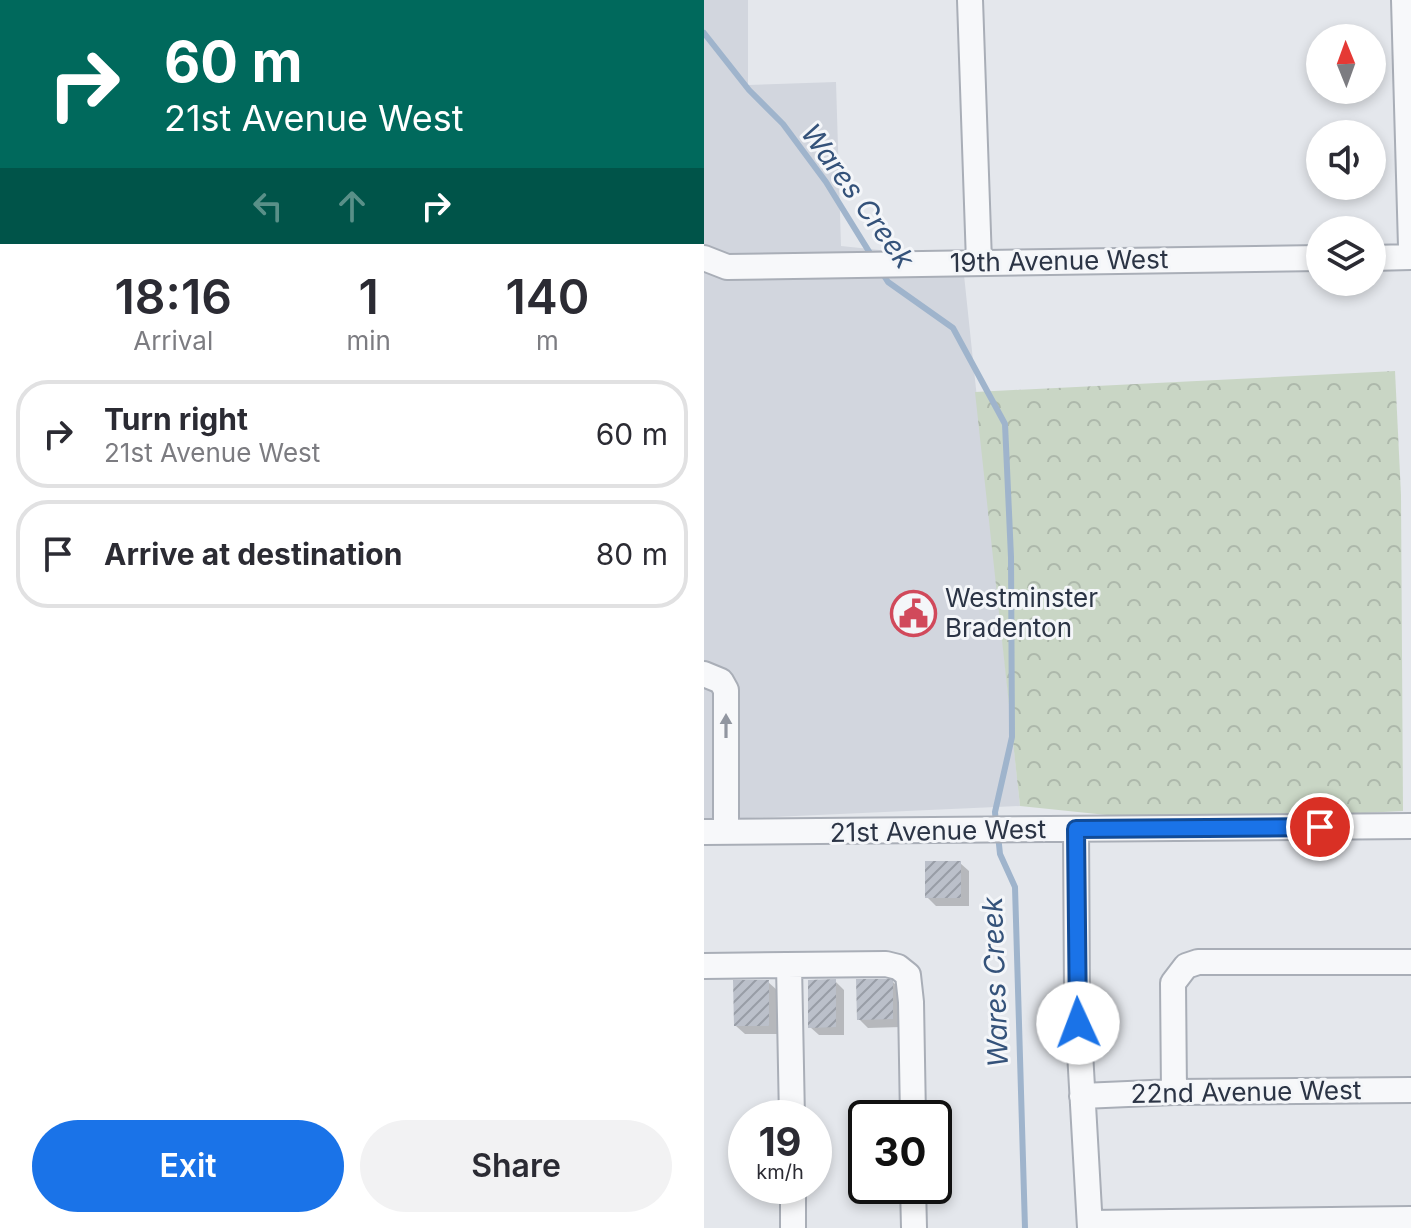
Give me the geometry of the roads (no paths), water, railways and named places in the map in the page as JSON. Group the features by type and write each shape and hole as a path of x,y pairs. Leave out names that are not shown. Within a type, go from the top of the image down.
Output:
{"street":[{"path":"970,0 979,262"},
{"path":"1404,0 1411,247"},
{"path":"1386,258 1411,257"},
{"name":"19th Avenue West","path":"704,258 727,267 1306,258"},
{"path":"704,674 721,681 726,690 715,781 715,832"},
{"name":"21st Avenue West","path":"715,832 1411,826"},
{"path":"1076,829 1077,999 1090,1225 1411,1219"},
{"path":"1174,1092 1173,983 1186,966 1198,962 1411,962"},
{"path":"704,966 886,964 898,967 908,975 911,1002 913,1100"},
{"path":"789,965 792,1100"},
{"name":"22nd Avenue West","path":"1082,1096 1411,1090"},
{"path":"793,1204 793,1228"},
{"path":"913,1204 914,1228"}],"waterway":[{"name":"Wares Creek","path":"704,33 749,90 783,124 826,182 873,258"},
{"name":"Wares Creek","path":"881,271 888,282 953,328 1005,424 1011,557 1012,737 995,812 996,824"},
{"name":"Wares Creek","path":"998,835 1000,854 1015,887 1025,1228"}],"place":[{"name":"Westminster Bradenton","path":"914,613"}]}
